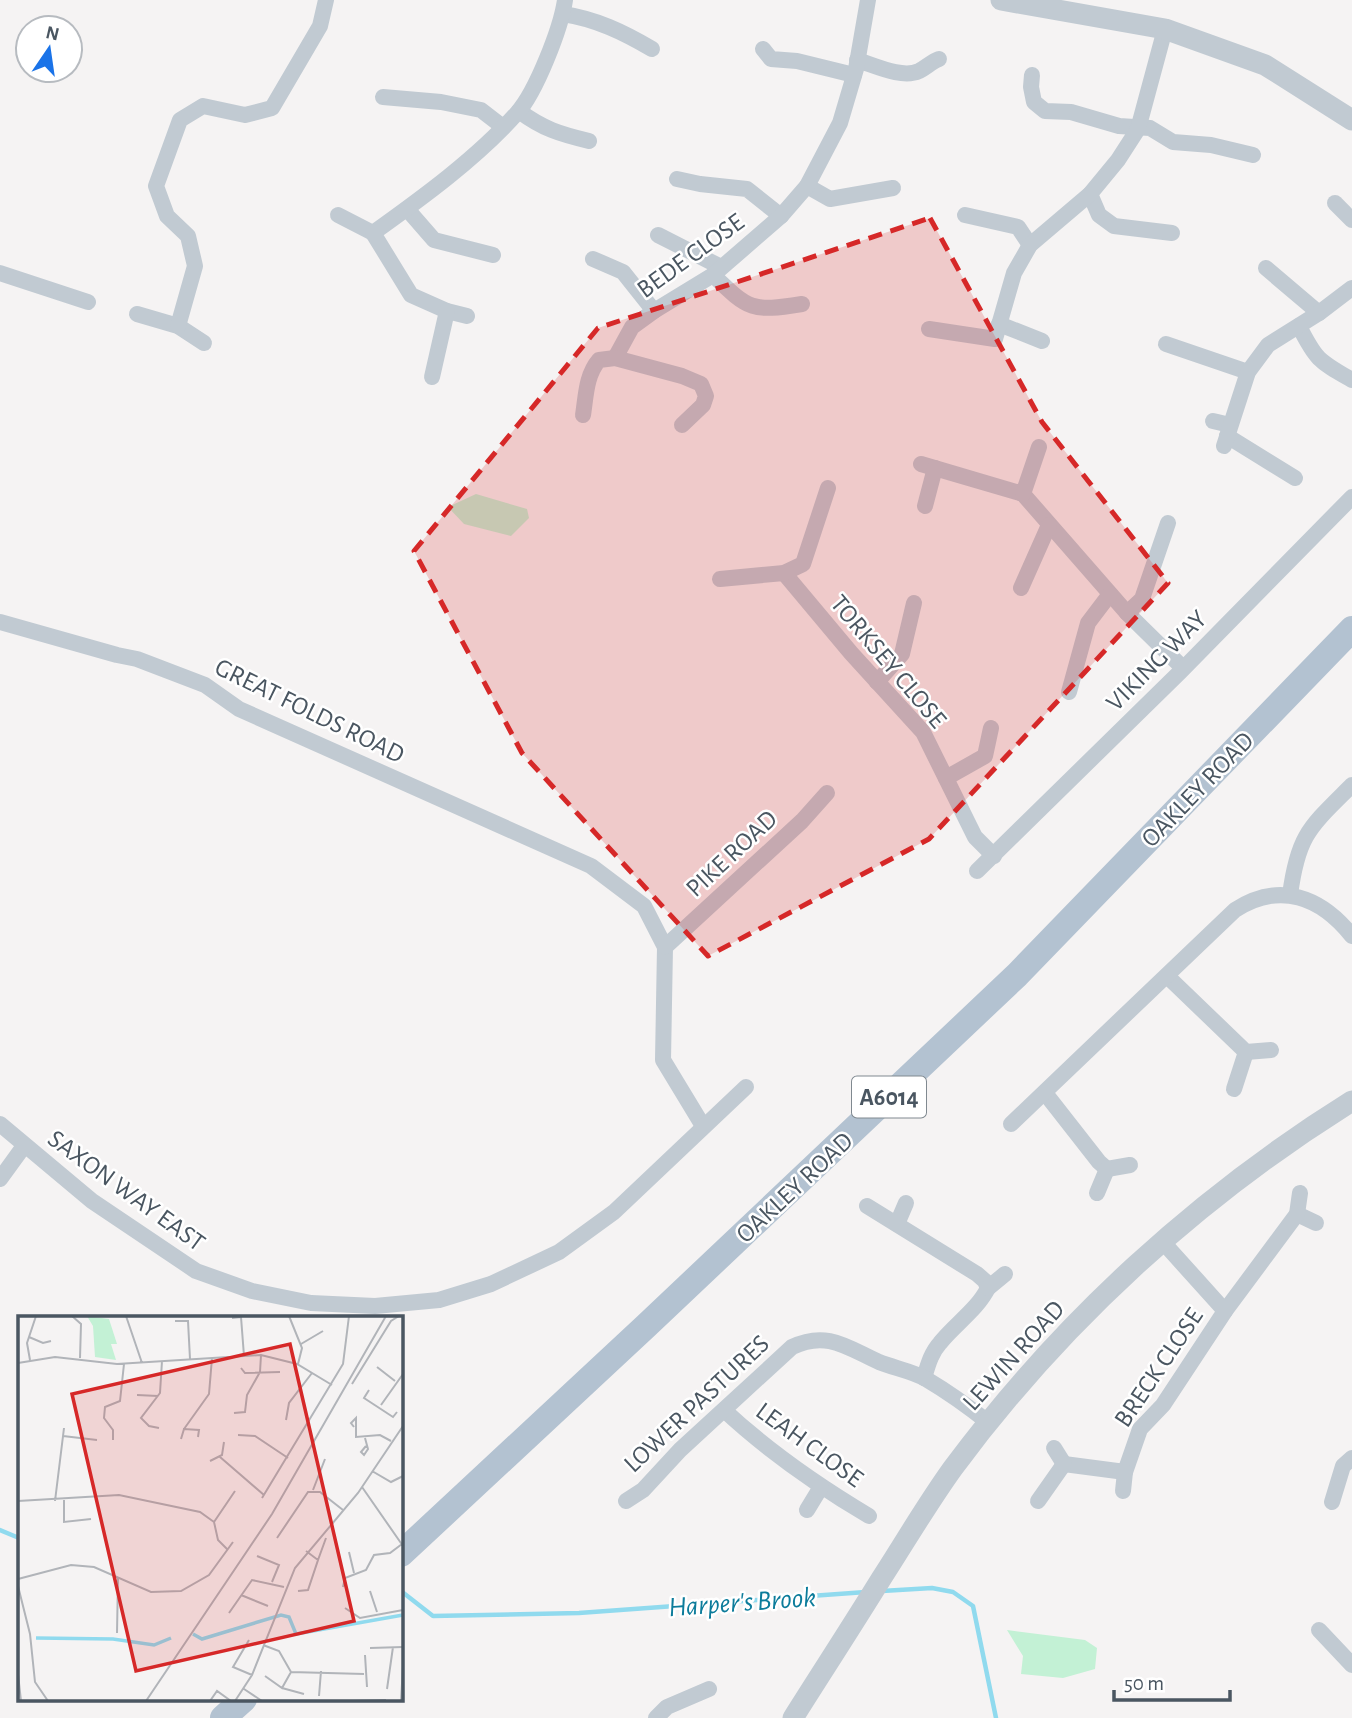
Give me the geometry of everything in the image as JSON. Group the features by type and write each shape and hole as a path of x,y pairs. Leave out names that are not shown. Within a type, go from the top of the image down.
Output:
{"main road":[{"name":"OAKLEY ROAD","path":"405,1550 1017,975 1352,629"},
{"path":"223,1718 243,1700"}],"street":[{"path":"178,326 195,266 188,236 167,216 156,186 180,120 203,106 245,116 272,108 320,26 326,0"},
{"name":"BEDE CLOSE","path":"615,358 632,327 717,271 781,216 807,186 840,123 856,67 868,0"},
{"path":"1002,0 1062,6 1165,29 1265,65 1352,120"},
{"path":"373,233 407,209 519,111 544,64 564,7 652,49"},
{"path":"997,331 1014,272 1030,245 1090,194 1118,160 1138,128 1165,29"},
{"path":"763,49 771,59 903,73 919,71 939,59"},
{"path":"1032,75 1034,103 1045,111 1071,112 1119,126 1150,128 1172,142 1211,145 1254,155"},
{"path":"383,97 441,102 481,110 503,127"},
{"path":"519,111 538,126 589,141"},
{"path":"677,179 747,189 781,216"},
{"path":"807,186 830,199 893,188"},
{"path":"1090,194 1100,215 1114,226 1172,233"},
{"path":"1335,203 1352,220"},
{"path":"407,209 434,240 493,255"},
{"path":"338,215 373,233 411,295 447,311 467,316"},
{"path":"965,215 1018,227 1030,245"},
{"path":"658,234 717,271 741,302 769,309 802,304"},
{"path":"593,259 623,272 654,311"},
{"path":"1266,268 1319,313"},
{"path":"1,276 88,302"},
{"path":"1227,436 1248,372 1268,345 1319,313 1352,288"},
{"path":"432,377 447,311"},
{"path":"137,314 178,326 204,343"},
{"path":"1298,326 1312,354 1324,366 1352,380"},
{"path":"929,329 997,331 1042,341"},
{"path":"1166,344 1248,372"},
{"path":"583,415 587,383 594,366 599,360 615,358 682,376 701,384 706,396 703,405 682,425"},
{"path":"1213,421 1227,436 1295,478"},
{"path":"1023,494 1039,447"},
{"path":"925,506 928,466 1023,494 1127,613 1183,668"},
{"path":"720,579 784,573 803,564 828,488"},
{"name":"VIKING WAY","path":"976,872 1352,497"},
{"path":"1127,613 1142,599 1168,523"},
{"path":"1021,588 1049,525"},
{"name":"TORKSEY CLOSE","path":"784,573 923,732 975,837 994,856"},
{"path":"1069,692 1088,623 1110,594"},
{"path":"877,682 902,654 914,603"},
{"name":"GREAT FOLDS ROAD","path":"0,622 137,659 205,685 239,709 591,866 644,906 665,947"},
{"path":"946,778 985,756 992,728"},
{"path":"1290,895 1294,865 1306,835 1323,812 1352,785"},
{"name":"PIKE ROAD","path":"665,947 802,821 827,793"},
{"path":"1011,1124 1241,906 1259,898 1290,895 1318,904 1340,921 1352,936"},
{"path":"665,947 663,1060 703,1126"},
{"path":"1167,976 1246,1052 1271,1050"},
{"path":"1234,1089 1246,1052"},
{"name":"SAXON WAY EAST","path":"0,1124 92,1201 196,1270 253,1291 312,1303 375,1306 439,1300 491,1284 559,1252 614,1212 746,1087"},
{"path":"1045,1093 1099,1162 1108,1169 1130,1165"},
{"name":"LEWIN ROAD","path":"793,1718 951,1471 1074,1326 1162,1241 1221,1192 1295,1138 1352,1101"},
{"path":"0,1179 24,1146"},
{"path":"1097,1193 1108,1169"},
{"name":"BRECK CLOSE","path":"1123,1491 1125,1472 1140,1429 1163,1405 1225,1311 1297,1214 1300,1193"},
{"path":"897,1224 906,1203"},
{"path":"867,1206 977,1274 988,1288"},
{"path":"1297,1214 1316,1223"},
{"name":"BRECK CLOSE","path":"1162,1241 1225,1311"},
{"path":"924,1378 929,1360 940,1343 979,1303 988,1288 1005,1273"},
{"name":"LOWER PASTURES","path":"626,1501 643,1490 680,1450 792,1347 808,1340 820,1339 847,1346 924,1378 989,1423"},
{"name":"LEAH CLOSE","path":"724,1410 748,1433 821,1487 869,1516"},
{"path":"1054,1448 1064,1464"},
{"path":"1332,1502 1343,1466 1352,1458"},
{"path":"1064,1464 1125,1472"},
{"path":"1038,1500 1064,1464"},
{"path":"807,1510 821,1487"},
{"path":"1319,1630 1352,1665"},
{"path":"656,1718 667,1707 709,1689"}],"highlighted area":[{"path":"930,218 1042,422 1168,583 929,839 708,956 522,753 414,551 598,328"}],"green space":[{"path":"476,494 527,509 529,518 511,536 464,524 448,507"},
{"path":"1007,1630 1085,1640 1097,1648 1095,1669 1063,1678 1021,1674 1023,1656"}],"waterway":[{"path":"0,1530 18,1538"},
{"name":"Harper's Brook","path":"882,1591 932,1588 953,1592 973,1606 996,1718"},
{"name":"Harper's Brook","path":"402,1592 433,1616 579,1613 866,1592"}]}
